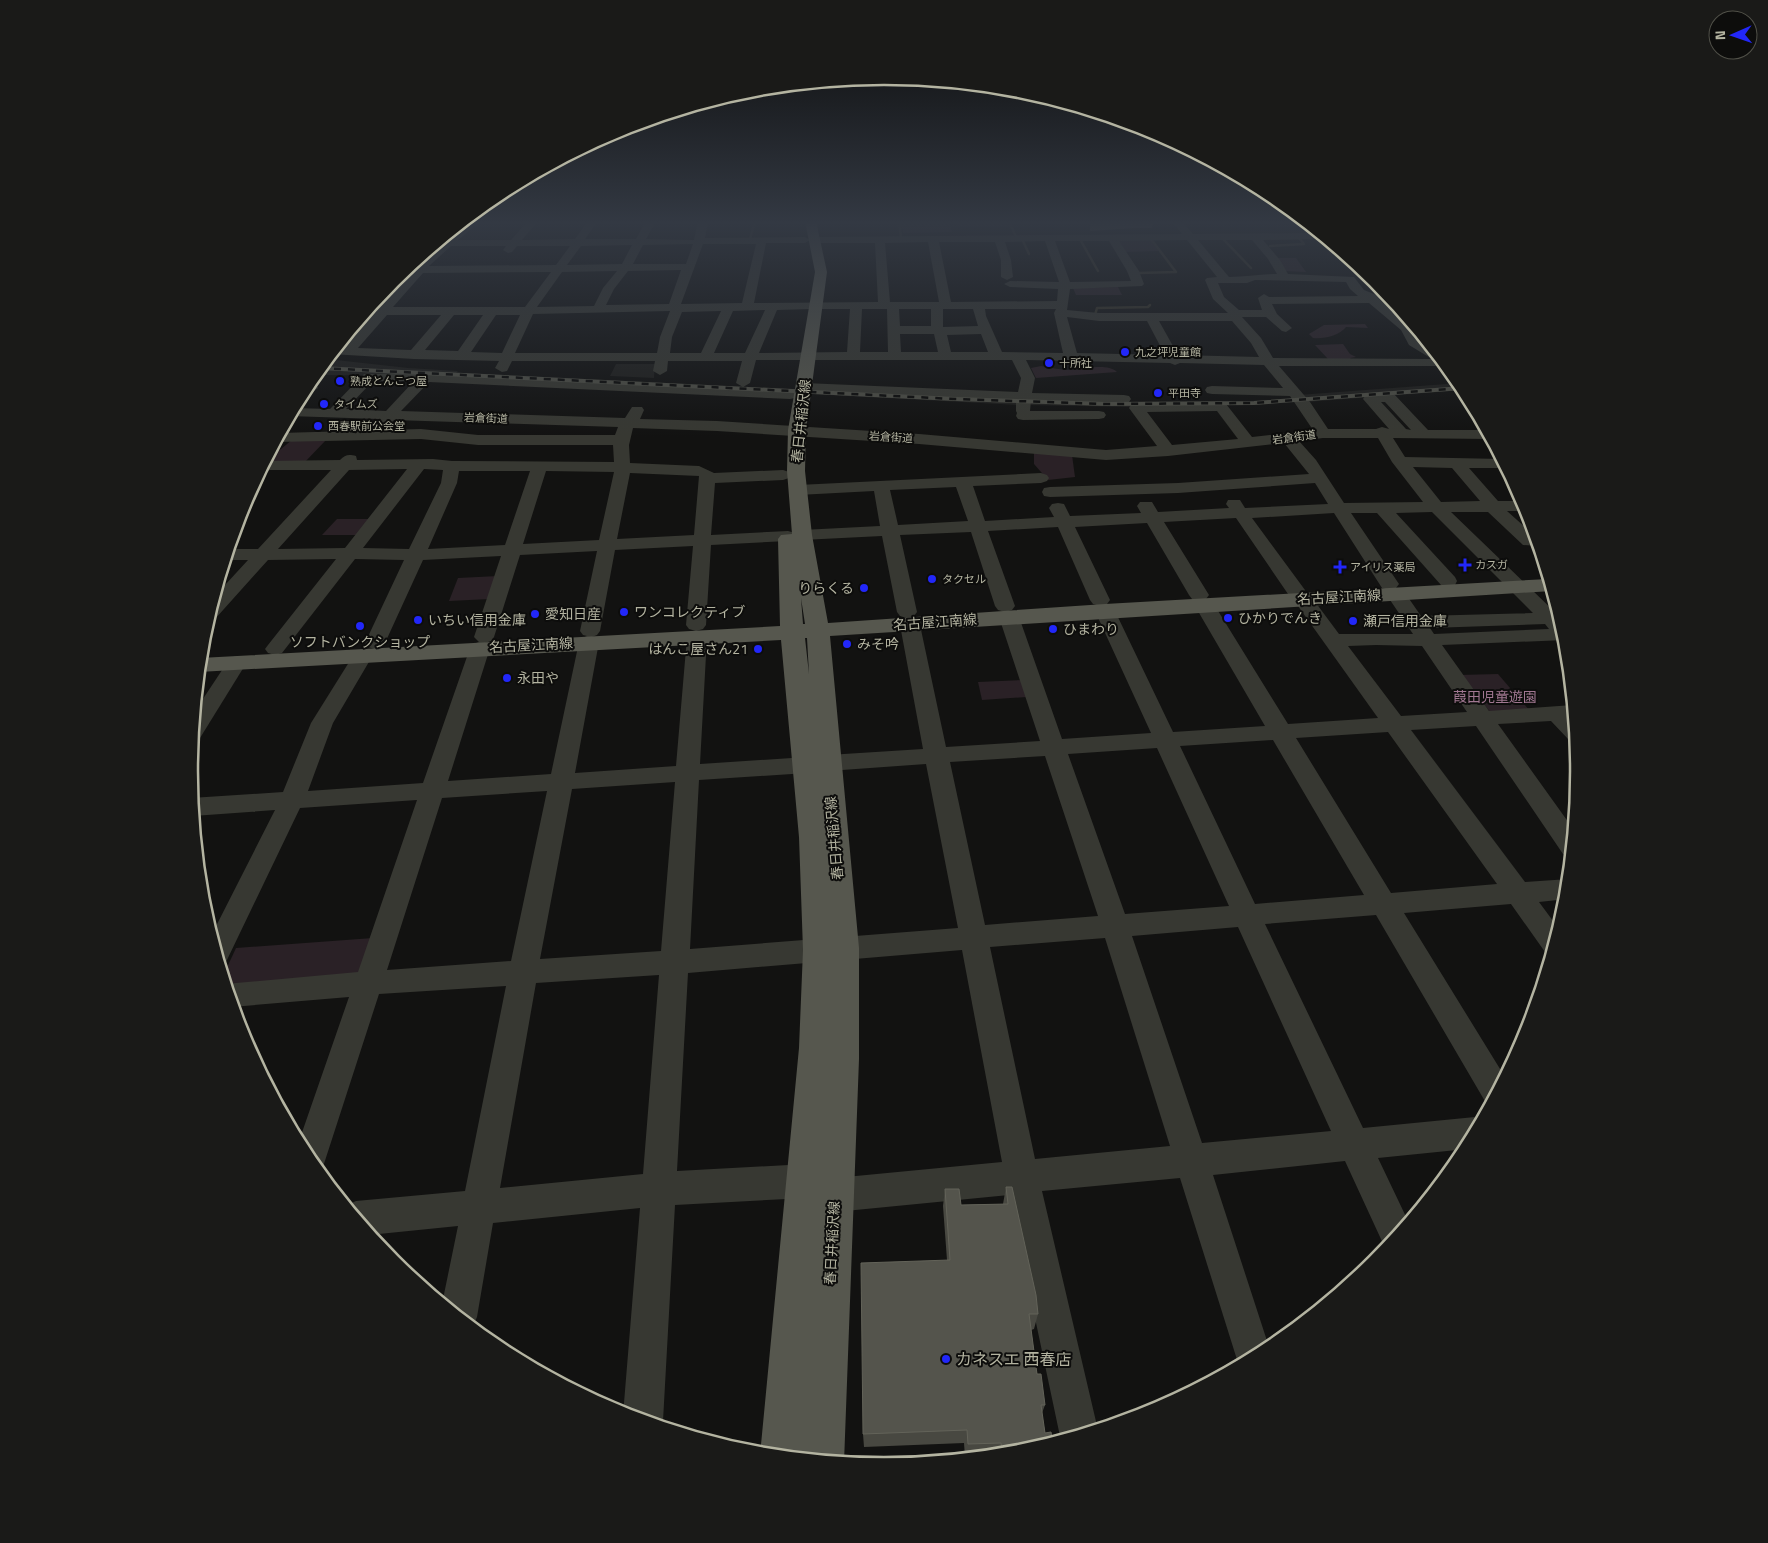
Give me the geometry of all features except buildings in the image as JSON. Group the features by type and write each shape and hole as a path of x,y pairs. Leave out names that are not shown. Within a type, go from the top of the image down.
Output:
{"main road":[{"name":"春日井稲沢線","path":"785,1451 820,1188 841,1059 818,764 790,483 796,471 791,430 802,357 815,293"},
{"name":"名古屋江南線","path":"206,664 369,649 1513,582 1542,577"},
{"name":"名古屋江南線","path":"1393,589 1448,581 1544,585"},
{"name":"名古屋江南線","path":"208,653 275,649 369,649"},
{"name":"春日井稲沢線","path":"820,1188 821,1455"}],"street":[{"path":"353,339 398,293"},
{"path":"541,293 528,310 509,357 500,372 554,379 797,391 842,389 931,393 977,390 1024,421 1122,393"},
{"path":"598,309 606,293"},
{"path":"459,1311 523,972 623,467 620,448 628,424 642,397 658,384 661,357 676,307 675,302 678,293"},
{"path":"747,307 750,293"},
{"path":"885,391 894,330 887,293"},
{"path":"940,293 942,305 939,331 946,357"},
{"path":"1024,304 1022,295 1026,295 1026,293"},
{"path":"1065,293 1062,309 1071,357"},
{"path":"1216,293 1222,303 1236,315 1256,341 1269,362 1305,406 1323,433"},
{"path":"1257,293 1286,328"},
{"path":"1316,293 1321,300"},
{"path":"1362,293 1372,299 1407,329 1409,336 1414,342 1423,346"},
{"path":"374,313 676,307 1024,304 1099,316 1151,317 1236,315 1268,307 1321,300 1381,299"},
{"path":"979,304 979,310 997,357"},
{"path":"842,389 849,357 856,305"},
{"path":"743,384 750,357 773,306"},
{"path":"697,372 729,307"},
{"path":"414,354 451,311"},
{"path":"461,356 492,311"},
{"path":"1151,317 1176,361"},
{"path":"894,330 986,330"},
{"path":"353,339 414,354 461,356 890,357 928,366 946,357 972,362 997,357 1017,356 1176,361 1435,363"},
{"path":"1017,356 1028,378 1024,421 1031,464 1046,485 1064,522 1394,1230"},
{"path":"554,379 568,357"},
{"path":"606,377 616,357"},
{"path":"928,366 931,393"},
{"path":"333,414 369,377 426,377 494,381 606,377 658,384 743,384 1024,421 1141,414"},
{"path":"219,604 391,416 408,394 426,377"},
{"path":"275,649 349,554 470,417 494,381"},
{"path":"1212,390 1292,392"},
{"path":"1400,432 1370,399 1389,398 1423,433"},
{"path":"1168,451 1136,408 1222,407 1249,443"},
{"name":"岩倉街道","path":"299,412 630,422 791,430 1024,421 1106,455 1249,443 1323,433 1400,432 1483,435"},
{"path":"285,436 316,413"},
{"path":"1382,432 1436,507 1553,621"},
{"path":"284,438 421,434 452,438 622,440"},
{"path":"1288,438 1310,463 1415,622 1484,718 1567,840"},
{"path":"521,466 536,440"},
{"path":"1402,462 1498,464"},
{"path":"1456,463 1494,507 1530,541"},
{"path":"269,466 623,467 699,471 707,474 643,1415"},
{"path":"220,945 292,800 322,723 369,649 416,555 449,483 452,466"},
{"path":"313,1153 540,466"},
{"path":"706,478 882,486 963,482 1136,489 1221,486 1319,478"},
{"path":"963,482 1114,926 1253,1349"},
{"path":"882,486 1022,1177 1078,1430"},
{"path":"1221,486 1550,937"},
{"path":"1136,489 1493,1088"},
{"path":"233,555 416,555 1340,508 1517,506"},
{"path":"1382,508 1448,581"},
{"path":"1415,622 1550,618"},
{"path":"1333,640 1376,638 1428,640 1556,634"},
{"path":"200,721 237,662"},
{"path":"199,807 1565,713"},
{"path":"235,995 370,983 674,962 1560,891"},
{"path":"363,1218 659,1189 820,1188 1022,1177 1467,1134"}],"shaded area":[{"path":"335,360 408,368 458,371 453,376 324,375"},
{"path":"616,364 655,364 654,378 610,376"},
{"path":"1450,384 1455,391 1306,402 1298,395"},
{"path":"812,388 884,391 883,398 811,394"},
{"path":"886,391 1021,398 1020,405 886,398"},
{"path":"1026,398 1128,400 1131,407 1026,405"}],"green space":[{"path":"1075,293 1121,293 1122,295 1076,295"},
{"path":"1365,324 1368,328 1346,327 1335,335 1322,338 1313,338 1309,334 1324,325"},
{"path":"1343,344 1350,354 1356,357 1351,359 1328,359 1315,345"},
{"path":"1041,366 1072,370 1102,367 1113,369 1117,372 1036,378 1031,368"},
{"path":"327,439 303,464 271,462 276,453 292,440"},
{"path":"1034,453 1072,455 1075,477 1048,480 1034,464"},
{"path":"337,519 372,519 359,535 322,535"},
{"path":"498,576 490,599 449,601 458,578"},
{"name":"葭田児童遊園","path":"1498,674 1530,711 1491,713 1459,675"},
{"path":"1022,680 1027,697 982,700 978,682"},
{"path":"373,938 362,970 352,976 232,986 227,968 236,948"}],"waterway":[{"path":"1095,315 1097,308 1148,307 1150,305"}],"railway":[{"path":"329,368 955,399 1106,404 1254,403 1454,389"}],"place":[{"name":"九之坪児童館","path":"1125,352"},
{"name":"十所社","path":"1049,363"},
{"name":"熟成とんこつ屋","path":"340,381"},
{"name":"平田寺","path":"1158,393"},
{"name":"タイムズ","path":"324,404"},
{"name":"西春駅前公会堂","path":"318,426"},
{"name":"カスガ","path":"1465,565"},
{"name":"アイリス薬局","path":"1340,567"},
{"name":"タクセル","path":"932,579"},
{"name":"りらくる","path":"864,588"},
{"name":"ワンコレクティブ","path":"624,612"},
{"name":"愛知日産","path":"535,614"},
{"name":"ひかりでんき","path":"1228,618"},
{"name":"いちい信用金庫","path":"418,620"},
{"name":"瀬戸信用金庫","path":"1353,621"},
{"name":"ソフトバンクショップ","path":"360,626"},
{"name":"ひまわり","path":"1053,629"},
{"name":"みそ吟","path":"847,644"},
{"name":"はんこ屋さん21","path":"758,649"},
{"name":"永田や","path":"507,678"},
{"name":"カネスエ 西春店","path":"946,1359"}]}
